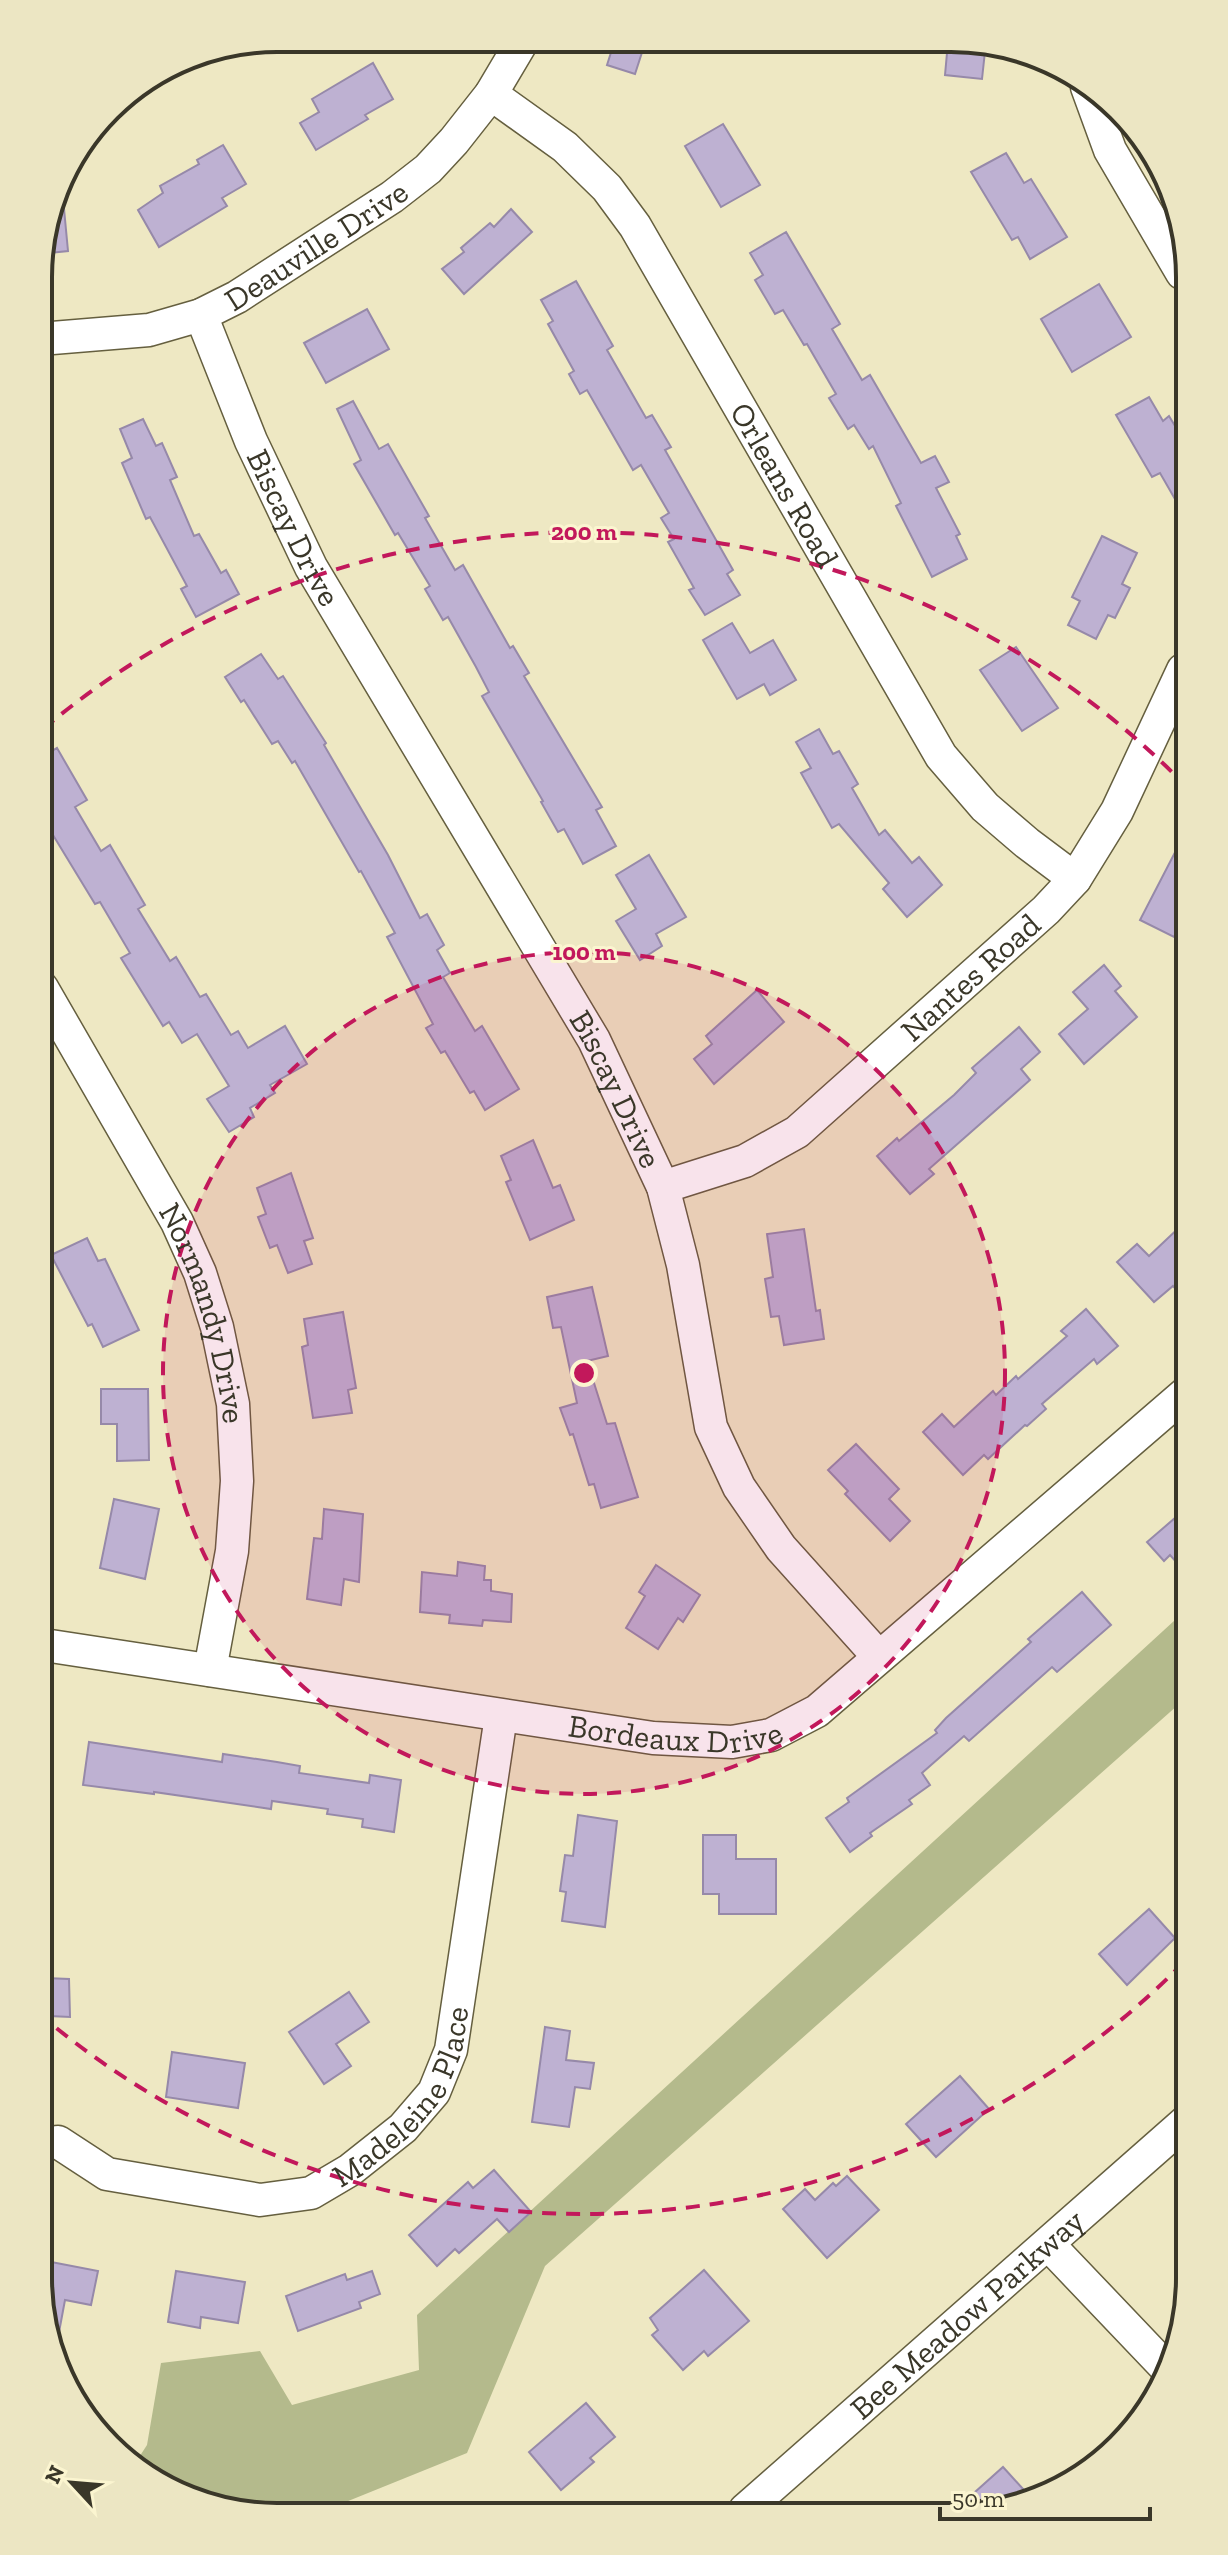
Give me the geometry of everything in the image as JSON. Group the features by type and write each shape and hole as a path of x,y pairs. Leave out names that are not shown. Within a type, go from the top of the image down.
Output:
{"street":[{"name":"Deauville Drive","path":"52,338 149,330 201,315 237,297 392,197 428,169 491,94 516,52"},
{"name":"Orleans Road","path":"491,94 565,147 607,188 635,226 941,756 985,807 1075,879"},
{"path":"1093,102 1110,150 1175,261"},
{"name":"Biscay Drive","path":"201,315 251,441 311,567 594,1040 663,1187 683,1265 711,1427 739,1487 781,1548 878,1656"},
{"name":"Nantes Road","path":"663,1187 745,1161 797,1132 1046,910 1075,879 1117,811 1176,685"},
{"name":"Normandy Drive","path":"52,1005 177,1222 200,1273 217,1327 233,1404 237,1481 232,1551 210,1670"},
{"name":"Bordeaux Drive","path":"52,1646 653,1738 732,1742 771,1735 817,1711 1176,1402"},
{"name":"Madeleine Place","path":"58,2142 107,2174 260,2200 311,2193 350,2170 403,2128 434,2092 451,2050 501,1716"},
{"name":"Bee Meadow Parkway","path":"753,2503 1176,2131"},
{"path":"1048,2244 1160,2361"}],"green space":[{"path":"1176,1619 1176,1707 545,2266 467,2453 343,2503 262,2503 233,2499 177,2480 140,2456 147,2445 161,2363 260,2351 292,2405 419,2370 417,2315"}],"building":[{"path":"611,52 642,52 635,74 607,65"},
{"path":"947,52 985,55 982,79 945,75"},
{"path":"373,63 393,99 365,115 368,119 316,150 300,123 319,112 312,99"},
{"path":"723,124 760,185 721,207 685,146"},
{"path":"223,145 246,184 222,198 227,206 159,247 138,210 163,193 160,186 199,164 197,160"},
{"path":"1006,153 1024,183 1031,179 1067,237 1030,259 1018,237 1012,240 971,172"},
{"path":"64,207 68,251 53,253"},
{"path":"511,209 532,232 464,294 442,269 464,252 461,248 490,223 494,227"},
{"path":"786,232 840,324 832,329 862,380 870,375 921,463 935,456 949,482 936,488 960,534 956,536 967,559 932,577 896,506 901,503 873,446 869,449 854,425 848,429 829,398 836,394 807,344 804,345 783,310 775,314 755,280 763,275 750,253"},
{"path":"576,281 613,346 607,350 646,418 652,415 671,447 665,450 733,570 727,574 740,595 705,615 689,590 694,588 668,542 674,539 661,518 669,513 641,465 633,470 587,390 580,394 569,374 574,371 548,324 553,321 541,300"},
{"path":"1099,284 1131,337 1072,372 1041,319"},
{"path":"367,309 389,349 326,383 304,343"},
{"path":"1149,397 1163,421 1169,416 1176,428 1176,501 1160,473 1152,477 1116,415"},
{"path":"353,401 379,449 388,444 455,570 463,565 510,648 513,646 529,673 524,676 602,807 596,810 616,846 583,864 564,829 558,832 482,696 489,692 476,667 448,617 443,620 425,589 430,586 398,533 395,535 354,464 361,460 337,409"},
{"path":"143,419 156,446 162,443 177,477 170,480 194,536 199,534 221,573 226,570 239,594 196,617 181,589 187,586 150,517 146,519 122,463 132,458 120,429"},
{"path":"1102,536 1137,553 1122,584 1130,588 1115,618 1108,615 1096,639 1068,625 1080,601 1072,597"},
{"path":"732,623 750,653 773,640 796,680 770,695 764,684 737,699 703,640"},
{"path":"1016,647 1058,708 1022,731 980,670"},
{"path":"261,654 278,679 283,676 326,743 324,745 388,855 420,918 427,914 444,945 437,950 450,973 443,977 475,1031 482,1026 519,1089 485,1110 474,1091 470,1093 445,1051 441,1053 426,1028 433,1024 387,937 395,933 295,761 292,763 278,741 272,744 225,677"},
{"path":"819,729 833,754 839,751 858,784 852,788 879,835 885,830 912,863 919,857 942,885 907,917 883,889 889,883 839,824 832,828 801,773 811,768 796,742"},
{"path":"57,748 87,800 75,807 101,851 110,845 145,905 138,909 170,961 176,957 200,997 206,994 231,1035 238,1031 248,1048 285,1026 307,1064 270,1085 275,1093 250,1108 254,1117 229,1132 207,1099 229,1086 197,1034 182,1043 169,1022 163,1026 121,958 130,953 100,902 95,904 52,833 52,751"},
{"path":"1176,850 1174,937 1140,920"},
{"path":"649,855 686,917 656,934 662,946 640,960 616,921 636,909 616,875"},
{"path":"1104,965 1121,986 1115,991 1137,1017 1084,1064 1059,1034 1088,1009 1073,992"},
{"path":"757,990 784,1022 714,1084 694,1059 712,1044 706,1036"},
{"path":"1019,1027 1040,1052 1021,1069 1030,1080 929,1169 934,1174 910,1194 877,1156 954,1095 976,1073 972,1068"},
{"path":"533,1140 553,1188 560,1185 574,1220 530,1240 506,1182 511,1180 501,1156"},
{"path":"291,1173 313,1238 304,1241 312,1264 288,1273 277,1245 270,1248 258,1217 266,1214 257,1188"},
{"path":"804,1229 816,1311 820,1310 824,1339 784,1345 779,1316 771,1317 765,1279 773,1277 767,1234"},
{"path":"1176,1230 1176,1289 1173,1286 1154,1302 1117,1262 1137,1244 1149,1256"},
{"path":"87,1238 98,1261 105,1259 139,1330 103,1347 92,1324 88,1326 52,1255"},
{"path":"592,1287 608,1356 587,1361 607,1424 615,1423 638,1497 601,1508 594,1484 589,1485 573,1434 570,1435 560,1408 577,1403 561,1327 553,1328 547,1297"},
{"path":"1086,1309 1118,1346 1097,1364 1094,1359 1042,1404 1046,1409 1027,1426 988,1459 984,1455 963,1475 923,1432 942,1414 954,1427 993,1391 996,1395 1016,1376 1018,1379 1067,1336 1061,1331"},
{"path":"343,1312 356,1388 348,1390 352,1413 313,1418 302,1347 308,1345 304,1319"},
{"path":"101,1389 148,1389 149,1460 117,1461 117,1424 101,1424"},
{"path":"856,1444 899,1489 889,1499 910,1521 890,1541 845,1494 848,1491 828,1470"},
{"path":"114,1499 159,1509 145,1579 100,1568"},
{"path":"324,1509 363,1514 359,1582 344,1579 341,1605 307,1599 314,1538 322,1539"},
{"path":"1176,1519 1176,1562 1170,1555 1164,1561 1147,1542"},
{"path":"458,1562 485,1566 484,1580 491,1580 491,1591 512,1594 511,1622 483,1620 482,1626 449,1623 450,1615 420,1612 422,1572 457,1576"},
{"path":"656,1565 700,1595 683,1622 678,1618 658,1649 626,1628 645,1596 639,1592"},
{"path":"1082,1592 1111,1625 1057,1672 1052,1667 969,1741 964,1736 922,1773 930,1785 909,1800 912,1804 870,1833 872,1836 850,1852 826,1818 849,1802 847,1798 937,1733 935,1730 946,1718"},
{"path":"89,1742 222,1762 223,1754 300,1766 299,1773 369,1783 370,1775 401,1780 394,1832 362,1827 363,1819 327,1814 328,1809 272,1801 271,1809 83,1785"},
{"path":"578,1815 617,1821 605,1927 562,1921 566,1892 560,1891 565,1855 573,1856"},
{"path":"703,1835 736,1835 736,1859 776,1859 776,1914 719,1914 719,1894 703,1894"},
{"path":"1149,1909 1175,1938 1127,1985 1099,1954"},
{"path":"52,1978 69,1979 70,2017 52,2016"},
{"path":"349,1992 369,2022 336,2044 351,2066 324,2084 289,2032"},
{"path":"545,2027 570,2031 566,2060 594,2063 590,2089 575,2087 569,2127 532,2122"},
{"path":"172,2052 245,2063 238,2108 166,2097"},
{"path":"960,2076 989,2109 936,2157 906,2124"},
{"path":"494,2170 531,2212 509,2232 497,2219 459,2253 455,2249 437,2266 409,2235 468,2182 473,2188"},
{"path":"847,2176 879,2210 827,2258 783,2209 805,2189 815,2200 833,2183 836,2186"},
{"path":"52,2262 98,2271 91,2305 65,2300 59,2332 54,2308"},
{"path":"704,2270 749,2321 708,2356 704,2351 683,2370 652,2335 658,2330 650,2318"},
{"path":"176,2271 245,2282 238,2323 201,2317 200,2328 168,2322"},
{"path":"372,2271 380,2294 359,2302 361,2308 298,2331 286,2296 345,2274 347,2280"},
{"path":"586,2403 615,2437 590,2458 594,2462 561,2490 529,2452"},
{"path":"1003,2467 1024,2490 981,2501 964,2502"}]}
